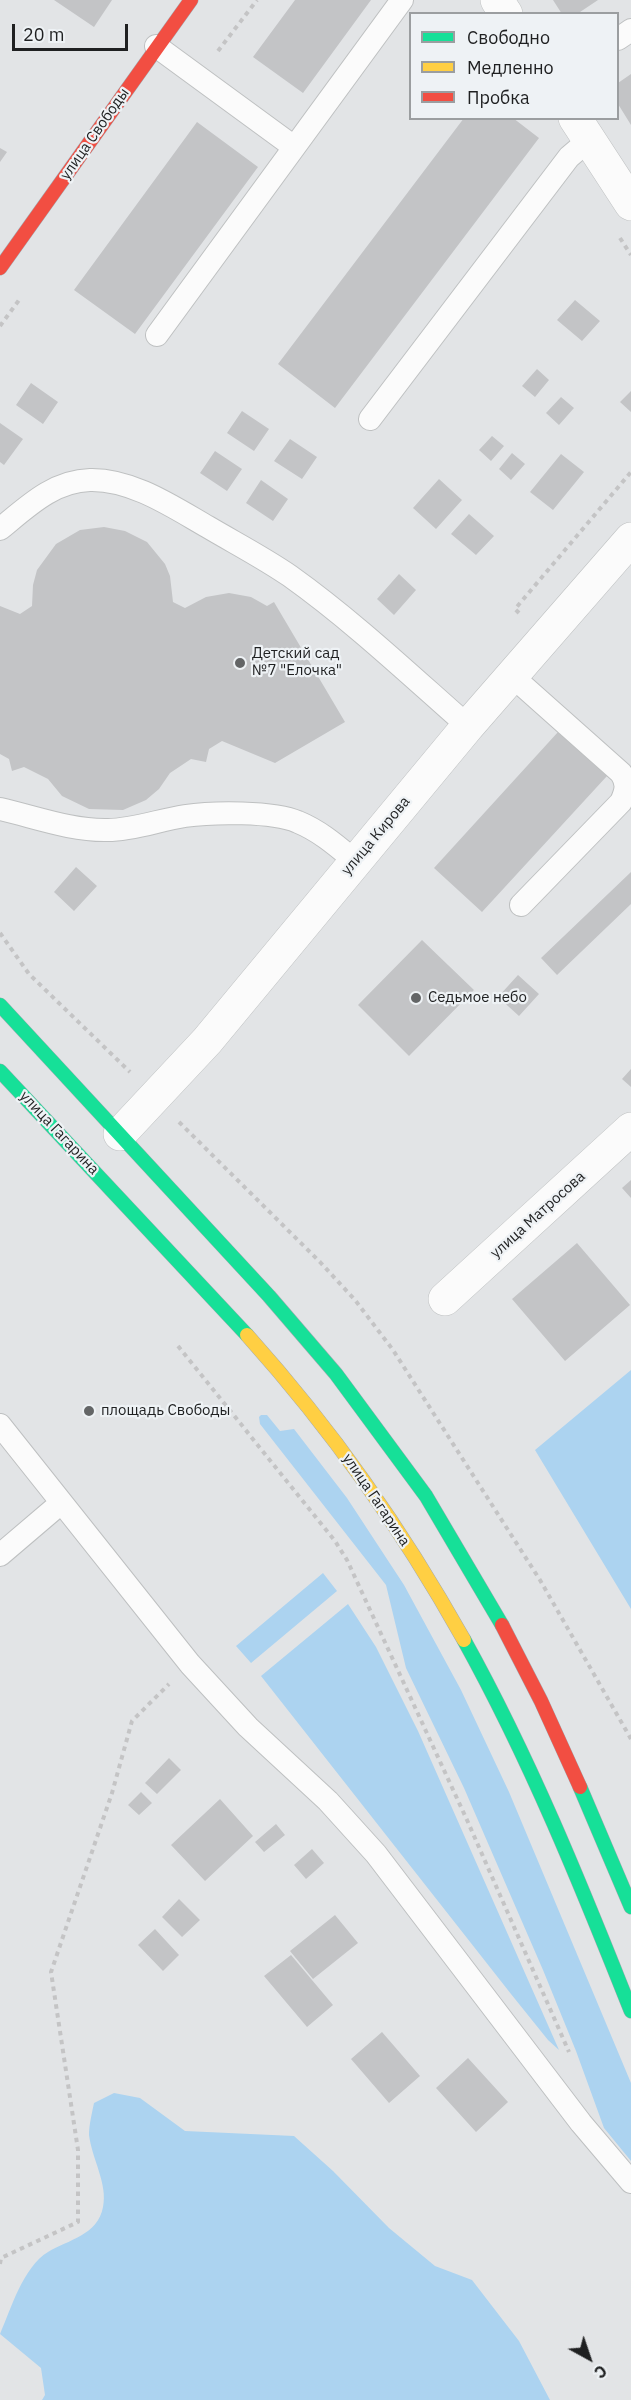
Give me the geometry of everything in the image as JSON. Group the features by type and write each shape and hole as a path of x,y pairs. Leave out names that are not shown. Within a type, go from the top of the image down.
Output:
{"main road":[{"name":"улица Свободы","path":"0,268 156,46 191,0"},
{"path":"0,1005 269,1296 336,1374 426,1496 510,1639 541,1701 590,1808 631,1907"},
{"name":"улица Гагарина","path":"0,1071 238,1324 304,1400 350,1458 390,1517 434,1588 506,1722 554,1826 631,2011"}],"street":[{"path":"582,129 631,204"},
{"name":"улица Кирова","path":"120,1134 207,1041 468,726 631,539"},
{"name":"улица Матросова","path":"446,1299 631,1129"}],"lane":[{"path":"157,335 402,0"},
{"path":"156,46 294,147"},
{"path":"370,419 569,157 582,129"},
{"path":"0,529 56,487 74,482 90,480 108,482 153,497 178,509 288,575 326,603 468,726"},
{"path":"512,676 621,773 626,780 626,790 621,802 521,905"},
{"path":"0,809 78,827 108,831 186,816 232,814 267,816 295,821 311,828 355,861"},
{"path":"0,1425 190,1664 248,1727 328,1801 376,1854 574,2113 631,2182"},
{"path":"0,1555 61,1503"}],"path":[{"path":"178,1346 335,1541 347,1560 468,1820 572,2061"},
{"path":"0,2264 1,2258 78,2222 78,2150 51,1972 112,1793 132,1721 190,1664"}],"shaded area":[{"path":"631,1370 631,1609 535,1450"},
{"path":"261,1415 267,1415 280,1431 294,1429 347,1498 404,1585 461,1690 509,1792 631,2083 631,2161 604,2128 543,1970 464,1788 406,1668 386,1585 260,1424"},
{"path":"323,1573 337,1591 251,1663 236,1646"},
{"path":"348,1604 376,1647 418,1731 559,2050 548,2040 511,1994 261,1676"},
{"path":"114,2093 140,2098 185,2131 294,2136 333,2171 389,2228 435,2266 472,2280 519,2341 550,2400 42,2400 45,2395 41,2368 0,2334 19,2289 39,2259 48,2252 81,2236 95,2224 100,2216 104,2198 102,2180 89,2135 94,2103"}],"building":[{"path":"54,0 112,0 94,27"},
{"path":"295,0 371,0 303,93 253,57"},
{"path":"553,0 598,0 580,12 561,12"},
{"path":"631,74 631,125 619,106 619,82"},
{"path":"462,120 516,120 539,138 335,408 278,364"},
{"path":"197,122 258,167 135,334 74,290"},
{"path":"0,148 7,152 0,162"},
{"path":"575,300 600,321 582,341 557,320"},
{"path":"537,369 549,380 535,397 522,386"},
{"path":"31,383 58,402 43,424 16,405"},
{"path":"631,391 631,412 620,402"},
{"path":"561,397 574,408 559,425 546,413"},
{"path":"242,411 269,429 254,451 227,433"},
{"path":"0,423 23,439 4,465 0,462"},
{"path":"492,436 504,446 491,461 479,450"},
{"path":"290,439 317,457 302,479 274,461"},
{"path":"215,451 242,469 227,491 200,473"},
{"path":"512,453 525,464 511,480 499,469"},
{"path":"561,454 584,472 553,510 530,492"},
{"path":"439,479 462,500 436,529 413,508"},
{"path":"261,480 288,499 273,521 246,503"},
{"path":"469,514 494,536 476,555 451,534"},
{"path":"104,527 125,531 147,542 165,564 170,576 173,602 185,608 206,597 229,593 251,597 267,606 274,602 345,722 275,763 222,741 209,749 206,762 191,759 170,773 159,789 146,800 123,810 89,809 62,796 48,779 24,767 12,771 9,759 0,754 0,606 20,614 32,606 33,585 37,570 56,544 80,530"},
{"path":"399,574 416,590 394,615 377,599"},
{"path":"558,732 607,776 482,912 434,868"},
{"path":"76,867 97,886 74,911 54,892"},
{"path":"631,872 631,904 557,975 541,958"},
{"name":"Седьмое небо","path":"422,940 474,990 409,1056 358,1005"},
{"path":"518,975 539,994 519,1016 498,997"},
{"path":"631,1069 631,1087 622,1079"},
{"path":"631,1180 631,1198 622,1188"},
{"path":"577,1243 630,1305 565,1361 512,1299"},
{"path":"169,1758 181,1770 157,1794 145,1783"},
{"path":"141,1792 152,1803 139,1815 128,1805"},
{"path":"220,1799 253,1836 205,1881 171,1845"},
{"path":"276,1824 285,1835 264,1852 255,1842"},
{"path":"312,1849 324,1863 306,1879 294,1865"},
{"path":"179,1899 200,1920 182,1937 162,1917"},
{"path":"335,1915 358,1943 313,1979 290,1951"},
{"path":"155,1929 179,1955 163,1971 138,1945"},
{"path":"291,1955 333,2005 307,2027 264,1976"},
{"path":"382,2032 420,2076 389,2103 351,2059"},
{"path":"468,2058 508,2102 476,2132 436,2088"}],"traffic: fast":[{"path":"0,1005 269,1296 336,1374 426,1496 502,1625"},
{"path":"0,1071 247,1335"},
{"path":"464,1640 533,1776 631,2011"},
{"path":"580,1787 631,1907"}],"traffic: slow":[{"path":"247,1335 337,1444 416,1559 464,1640"}],"traffic: jam":[{"path":"0,268 191,0"},
{"path":"502,1625 541,1701 580,1787"}],"place":[{"name":"Детский сад №7 \"Елочка\"","path":"240,663"},
{"name":"Седьмое небо","path":"416,998"},
{"name":"площадь Свободы","path":"89,1411"}]}
